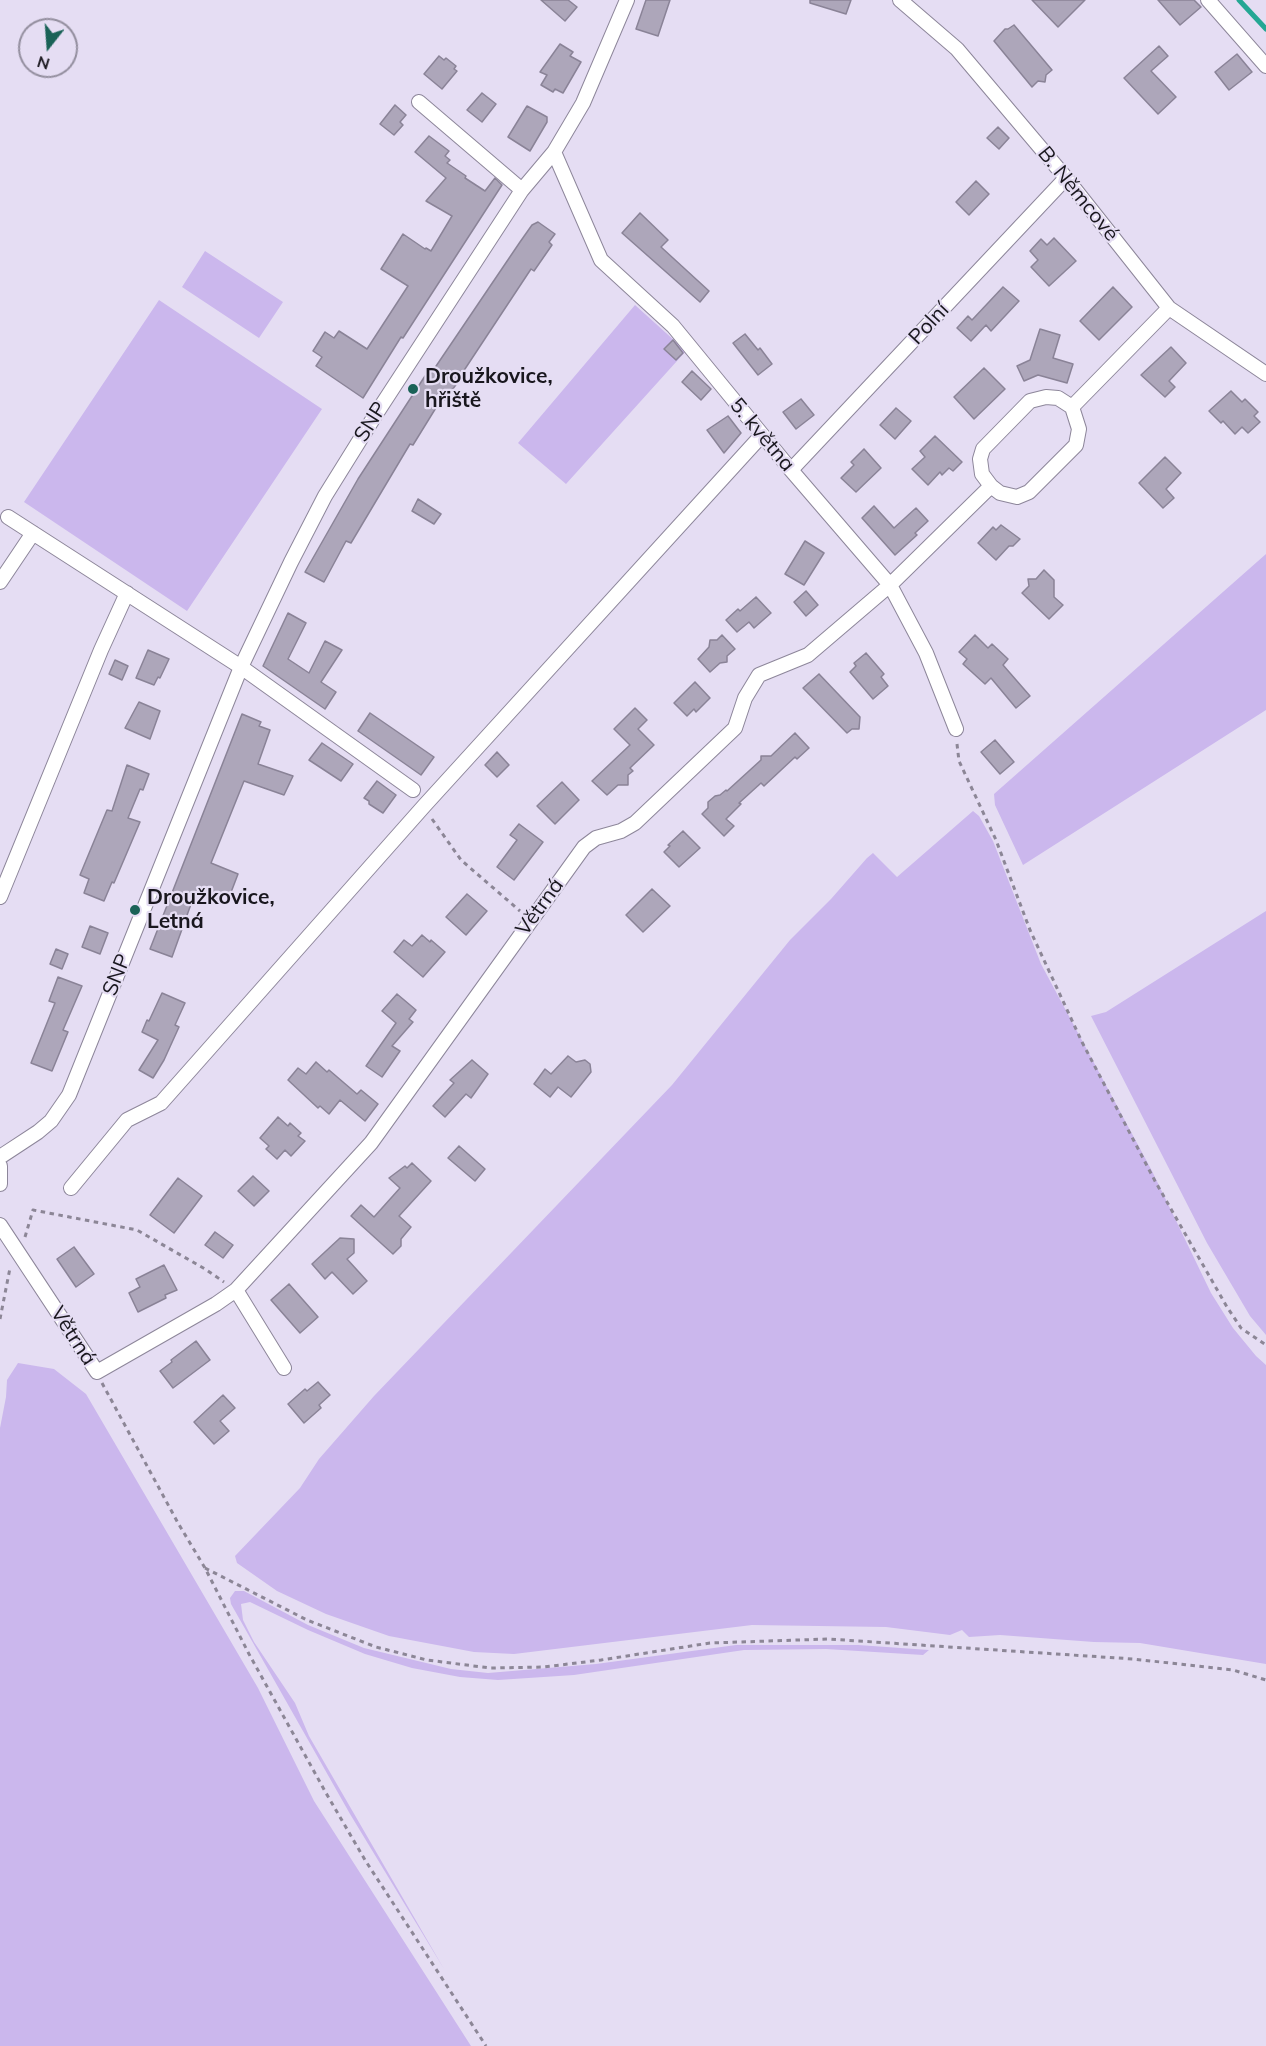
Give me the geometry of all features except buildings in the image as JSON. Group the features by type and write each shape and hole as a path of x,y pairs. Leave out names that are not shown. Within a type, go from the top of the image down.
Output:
{"street":[{"name":"SNP","path":"0,1157 51,1121 69,1095 241,667 291,562 325,496 522,190 554,152 583,103 627,0"},
{"name":"B. Němcové","path":"900,0 957,49 1066,178 1169,308 1266,374"},
{"path":"1208,0 1266,66"},
{"path":"419,102 522,190"},
{"name":"5. května","path":"554,152 602,260 673,326 791,470 890,585 926,653 956,729"},
{"name":"Polní","path":"791,470 1066,178"},
{"path":"1072,407 1169,308"},
{"path":"1046,397 1058,398 1072,407 1079,429 1076,445 1029,492 1017,497 1000,493 991,486 982,474 980,459 983,449 1030,401 1046,397"},
{"path":"71,1188 128,1120 161,1103 424,806 762,435"},
{"path":"890,585 991,486"},
{"path":"8,517 241,667 413,790"},
{"path":"0,582 33,532"},
{"name":"Větrná","path":"0,1225 96,1372 216,1304 236,1290 371,1143 584,847 596,838 621,831 635,823 735,728 745,698 759,675 808,655 890,585"},
{"path":"0,897 101,650 127,593"},
{"path":"0,1166 0,1184"},
{"path":"236,1290 284,1368"}],"path":[{"path":"956,729 959,761 996,840 1030,930 1082,1042 1155,1181 1227,1307 1241,1328 1266,1345"},
{"path":"424,806 461,860 530,920"},
{"path":"0,1319 9,1269 20,1254 33,1210 137,1230 205,1269 236,1290"},
{"path":"96,1372 205,1568 269,1691 365,1860 486,2046"},
{"path":"205,1568 307,1620 376,1647 427,1660 490,1668 590,1661 710,1643 828,1639 1133,1659 1233,1670 1266,1680"}],"shaded area":[{"path":"205,251 283,302 259,338 182,287"},
{"path":"159,300 322,409 187,611 24,502"},
{"path":"635,305 686,351 566,484 518,443"},
{"path":"1266,554 1266,710 1023,865 995,805 994,794"},
{"path":"973,811 979,816 993,841 1041,964 1152,1171 1211,1293 1233,1328 1266,1365 1266,1664 1140,1643 1000,1635 969,1637 962,1630 950,1635 886,1627 752,1625 514,1654 474,1652 389,1636 326,1614 277,1591 237,1563 235,1556 300,1488 319,1459 374,1396 672,1085 790,940 831,899 867,858 873,853 897,877"},
{"path":"1266,911 1266,1335 1250,1316 1207,1243 1091,1016 1106,1012"},
{"path":"18,1363 54,1369 86,1394 258,1688 314,1801 471,2046 0,2046 0,1428 7,1380"},
{"path":"235,1591 244,1591 308,1625 364,1648 451,1669 488,1673 596,1664 736,1645 858,1645 929,1650 923,1655 826,1649 744,1650 574,1675 498,1680 460,1677 412,1668 365,1654 250,1602 241,1604 243,1620 254,1642 295,1703 309,1736 444,1969 350,1814 231,1604 230,1598"}],"waterway":[{"path":"1239,0 1266,29"}],"place":[{"name":"Droužkovice, hřiště","path":"413,389"},
{"name":"Droužkovice, Letná","path":"135,910"}]}
